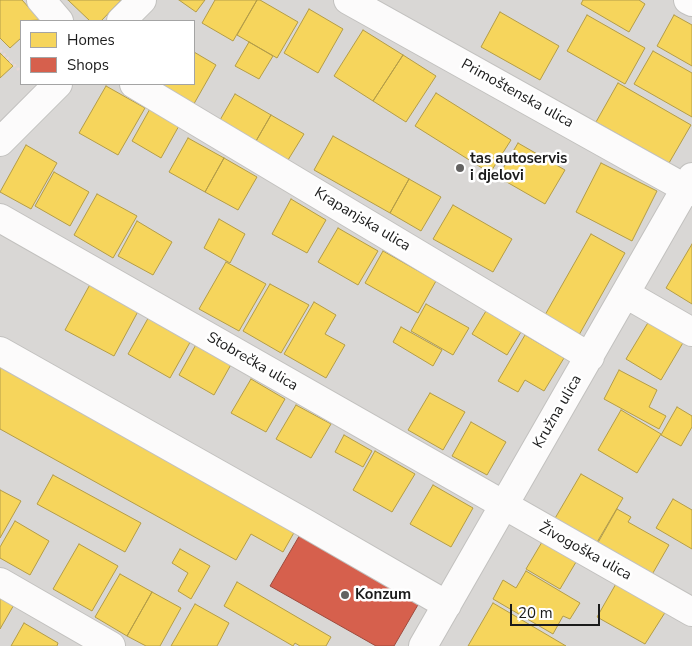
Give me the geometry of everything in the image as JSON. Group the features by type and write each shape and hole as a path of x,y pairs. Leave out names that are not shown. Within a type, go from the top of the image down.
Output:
{"street":[{"path":"41,0 57,20"},
{"path":"122,20 142,0"},
{"name":"Primoštenska ulica","path":"348,0 690,186"},
{"path":"688,0 692,2"},
{"path":"0,142 57,85"},
{"name":"Krapanjska ulica","path":"136,85 590,357"},
{"name":"Kružna ulica","path":"423,646 690,186"},
{"name":"Stobrečka ulica","path":"0,218 503,506"},
{"path":"626,294 692,332"},
{"path":"0,351 447,605"},
{"name":"Živogoška ulica","path":"503,506 692,612"},
{"path":"0,582 111,646"}],"path":[{"path":"0,50 20,71"}],"shaded area":[{"path":"0,0 692,0 692,646 0,646"}],"building: Homes":[{"path":"0,0 22,0 40,20 20,20 20,39 10,48 0,38"},
{"path":"68,0 121,0 102,20 89,20"},
{"path":"179,0 205,0 196,12"},
{"path":"215,0 257,0 233,41 202,23"},
{"path":"257,0 298,22 277,58 237,35"},
{"path":"583,0 639,0 645,4 629,32 581,4"},
{"path":"309,9 343,29 318,73 284,53"},
{"path":"500,12 559,46 540,80 481,47"},
{"path":"587,15 645,48 625,84 567,51"},
{"path":"674,15 692,25 692,66 657,46"},
{"path":"363,30 403,55 373,101 334,76"},
{"path":"249,42 273,56 259,79 235,66"},
{"path":"653,51 692,73 692,117 634,84"},
{"path":"0,53 13,66 0,78"},
{"path":"195,53 216,65 191,109 161,85 195,85"},
{"path":"403,55 436,76 406,122 373,101"},
{"path":"618,83 691,125 669,163 596,122"},
{"path":"106,86 145,108 118,155 79,133"},
{"path":"436,93 511,140 490,173 415,126"},
{"path":"235,94 271,115 256,141 220,120"},
{"path":"151,107 180,124 161,158 132,141"},
{"path":"271,115 304,134 288,160 256,141"},
{"path":"333,136 409,179 390,213 314,170"},
{"path":"188,138 224,158 205,192 169,172"},
{"path":"518,143 565,170 545,204 498,177"},
{"path":"26,145 57,163 31,209 0,192"},
{"path":"224,158 257,177 238,210 205,192"},
{"path":"601,163 657,191 632,241 576,212"},
{"path":"54,172 89,192 70,226 35,206"},
{"path":"409,179 441,197 421,231 390,213"},
{"path":"97,194 137,216 113,258 74,235"},
{"path":"291,199 326,220 307,253 272,234"},
{"path":"453,205 512,239 493,272 433,239"},
{"path":"219,219 245,234 230,263 204,248"},
{"path":"137,221 172,242 153,275 118,256"},
{"path":"338,228 378,251 358,285 318,262"},
{"path":"591,234 625,253 579,335 545,315"},
{"path":"692,244 692,304 666,288"},
{"path":"383,251 436,281 418,313 365,283"},
{"path":"226,262 266,284 239,331 199,309"},
{"path":"93,279 142,304 114,356 65,330"},
{"path":"270,284 309,305 281,353 243,331"},
{"path":"314,302 336,315 325,334 345,345 326,378 284,354"},
{"path":"426,304 469,328 453,355 411,331"},
{"path":"486,311 521,332 507,355 472,334"},
{"path":"151,313 193,337 170,378 128,354"},
{"path":"649,321 684,341 661,380 626,359"},
{"path":"401,327 442,350 433,366 393,342"},
{"path":"525,335 564,358 544,391 525,380 518,392 498,381"},
{"path":"198,341 233,361 214,395 179,375"},
{"path":"0,356 300,522 283,552 251,534 236,560 0,429"},
{"path":"619,370 657,390 649,407 666,416 659,429 604,399"},
{"path":"251,379 285,399 266,432 231,413"},
{"path":"430,393 465,412 443,450 408,430"},
{"path":"296,405 331,424 311,458 276,439"},
{"path":"677,407 692,416 692,427 681,446 661,435"},
{"path":"621,410 661,434 637,473 598,450"},
{"path":"471,422 506,442 487,475 452,456"},
{"path":"344,435 372,451 363,467 335,452"},
{"path":"375,451 415,474 392,512 353,490"},
{"path":"581,474 623,498 596,544 554,520"},
{"path":"53,475 141,523 125,552 37,504"},
{"path":"433,485 473,508 451,547 410,524"},
{"path":"0,490 21,501 0,538"},
{"path":"673,499 692,510 692,549 656,528"},
{"path":"617,509 631,517 628,522 669,545 650,578 596,546"},
{"path":"15,521 49,541 30,575 0,558 0,547"},
{"path":"545,537 579,557 560,589 526,569"},
{"path":"79,544 118,566 92,611 53,589"},
{"path":"180,549 210,566 191,599 178,591 188,573 172,563"},
{"path":"526,571 580,603 570,619 563,616 553,634 493,599 503,580 516,588"},
{"path":"120,574 152,592 127,636 95,617"},
{"path":"237,582 331,637 326,646 300,646 295,643 293,646 224,606"},
{"path":"617,582 666,611 645,644 597,617"},
{"path":"152,592 181,608 160,646 146,646 127,636"},
{"path":"0,594 15,603 0,629"},
{"path":"493,603 566,646 468,646"},
{"path":"195,604 229,623 217,646 171,646"},
{"path":"24,623 58,643 57,646 11,646"}],"building: Shops":[{"name":"Konzum","path":"301,533 419,603 394,646 376,646 270,586"}],"place":[{"name":"tas autoservis i djelovi","path":"460,168"},
{"name":"Konzum","path":"345,595"}]}
